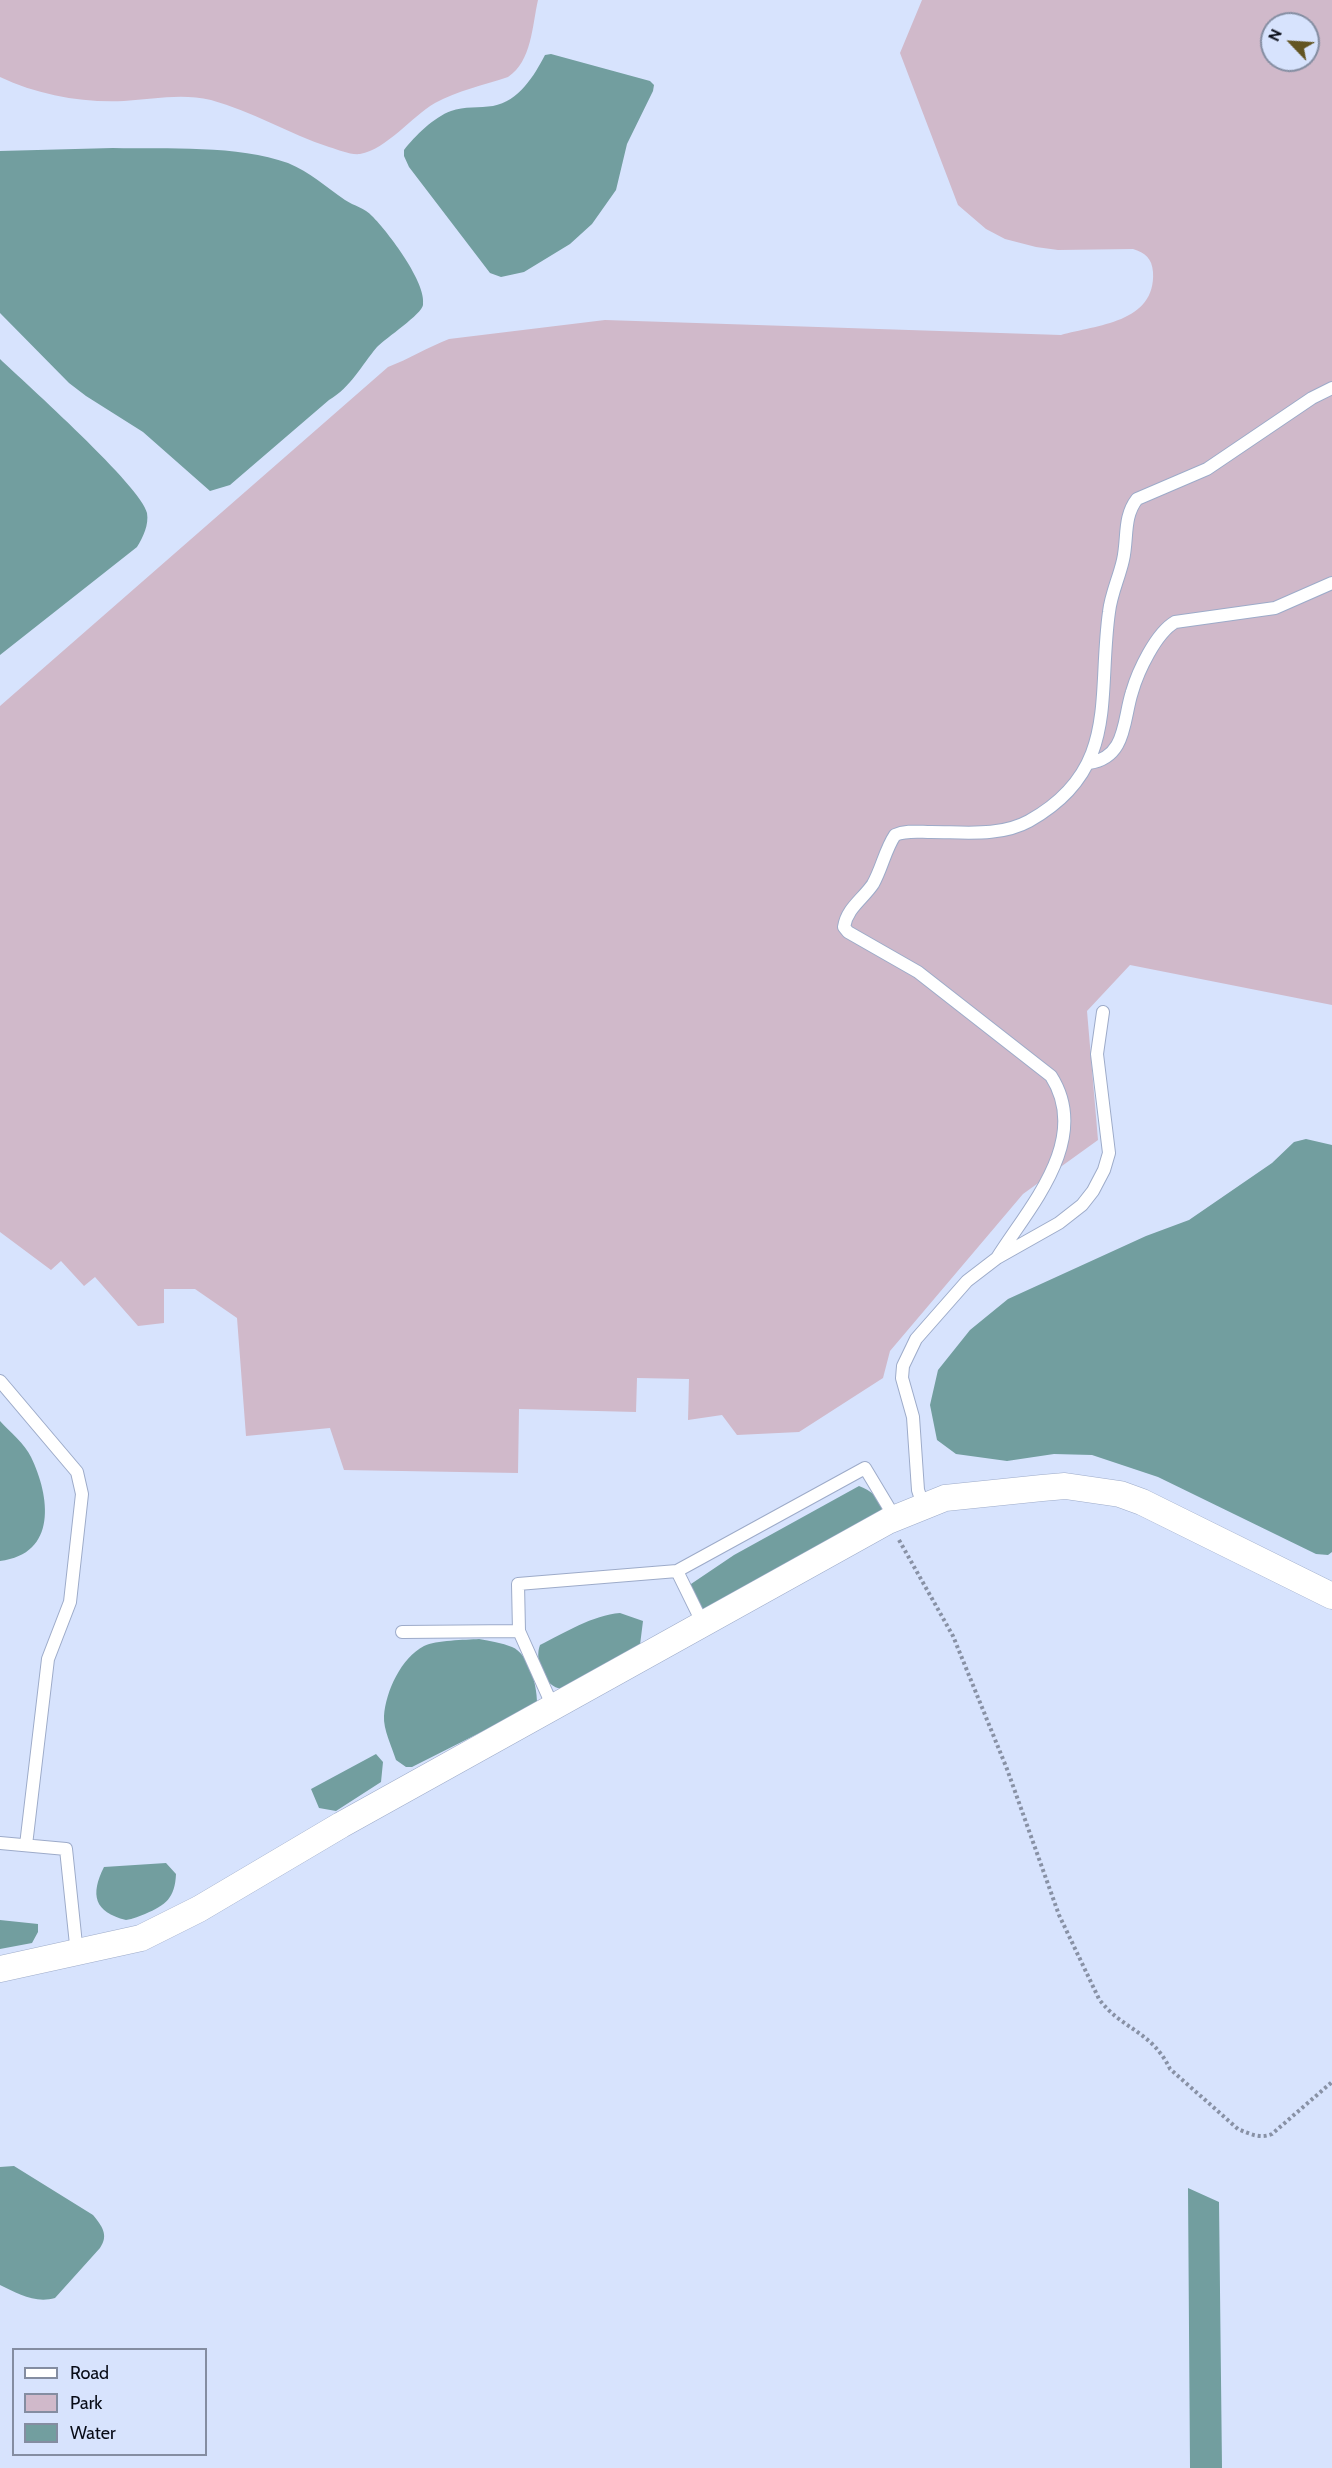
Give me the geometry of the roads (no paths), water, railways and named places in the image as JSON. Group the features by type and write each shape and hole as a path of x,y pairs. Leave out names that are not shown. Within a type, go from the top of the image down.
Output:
{"street":[{"path":"0,1969 77,1954 141,1938 199,1909 552,1707 892,1519 945,1498 1065,1486 1120,1494 1142,1502 1332,1596"}],"lane":[{"path":"997,1258 1025,1219 1053,1167 1065,1121 1058,1086 1052,1076 918,972 848,932 844,927 849,911 873,884 895,835 913,831 983,832 1013,828 1050,807 1073,787 1089,763 1100,732 1109,612 1114,582 1123,561 1127,520 1134,503 1137,499 1207,469 1312,398 1332,388"},
{"path":"1089,763 1096,762 1110,753 1121,739 1132,692 1158,637 1165,628 1175,622 1275,608 1332,583"},
{"path":"923,1505 918,1490 913,1418 902,1378 903,1366 916,1339 968,1281 997,1258 1059,1223 1082,1205 1093,1191 1104,1170 1108,1153 1097,1054 1103,1012"},
{"path":"0,1381 77,1472 82,1494 70,1602 48,1659 26,1845"},
{"path":"552,1707 519,1631 518,1584 677,1571 865,1468 892,1519"},
{"path":"677,1571 703,1624"},
{"path":"402,1632 519,1631"},
{"path":"0,1843 66,1849 77,1954"}],"water":[{"path":"551,54 650,81 654,85 653,91 627,144 616,190 592,224 570,244 524,272 501,277 490,273 409,167 404,150 425,128 451,111 493,106 511,99 531,79 545,55"},
{"path":"113,148 225,151 268,157 288,163 369,213 396,245 419,284 423,305 417,314 377,347 344,389 230,485 210,491 143,432 69,383 0,313 0,151"},
{"path":"0,359 56,411 126,482 141,500 147,513 147,522 137,547 0,655"},
{"path":"1306,1139 1332,1145 1332,1552 1328,1555 1316,1554 1158,1477 1092,1455 1054,1454 1007,1461 956,1454 937,1440 930,1405 938,1370 970,1330 1008,1299 1146,1236 1189,1220 1272,1163 1294,1142"},
{"path":"0,1421 31,1457 38,1472 45,1505 40,1535 32,1547 19,1556 0,1561"},
{"path":"859,1486 874,1495 883,1510 704,1610 694,1598 691,1584 734,1555"},
{"path":"620,1613 643,1621 640,1645 562,1689 550,1683 542,1672 538,1658 540,1645 599,1617"},
{"path":"479,1639 512,1647 523,1656 534,1679 537,1702 412,1767 406,1767 396,1760 384,1721 385,1706 396,1676 408,1658 424,1646 443,1641"},
{"path":"376,1754 383,1762 381,1782 336,1811 319,1808 311,1789"},
{"path":"166,1863 176,1874 174,1889 164,1904 145,1914 126,1920 115,1917 101,1907 96,1894 104,1867"},
{"path":"0,1920 38,1924 38,1932 32,1943 0,1949"},
{"path":"14,2166 93,2215 103,2231 104,2239 100,2248 55,2298 33,2299 0,2285 0,2167"},
{"path":"1188,2188 1219,2202 1222,2468 1190,2468"}]}
